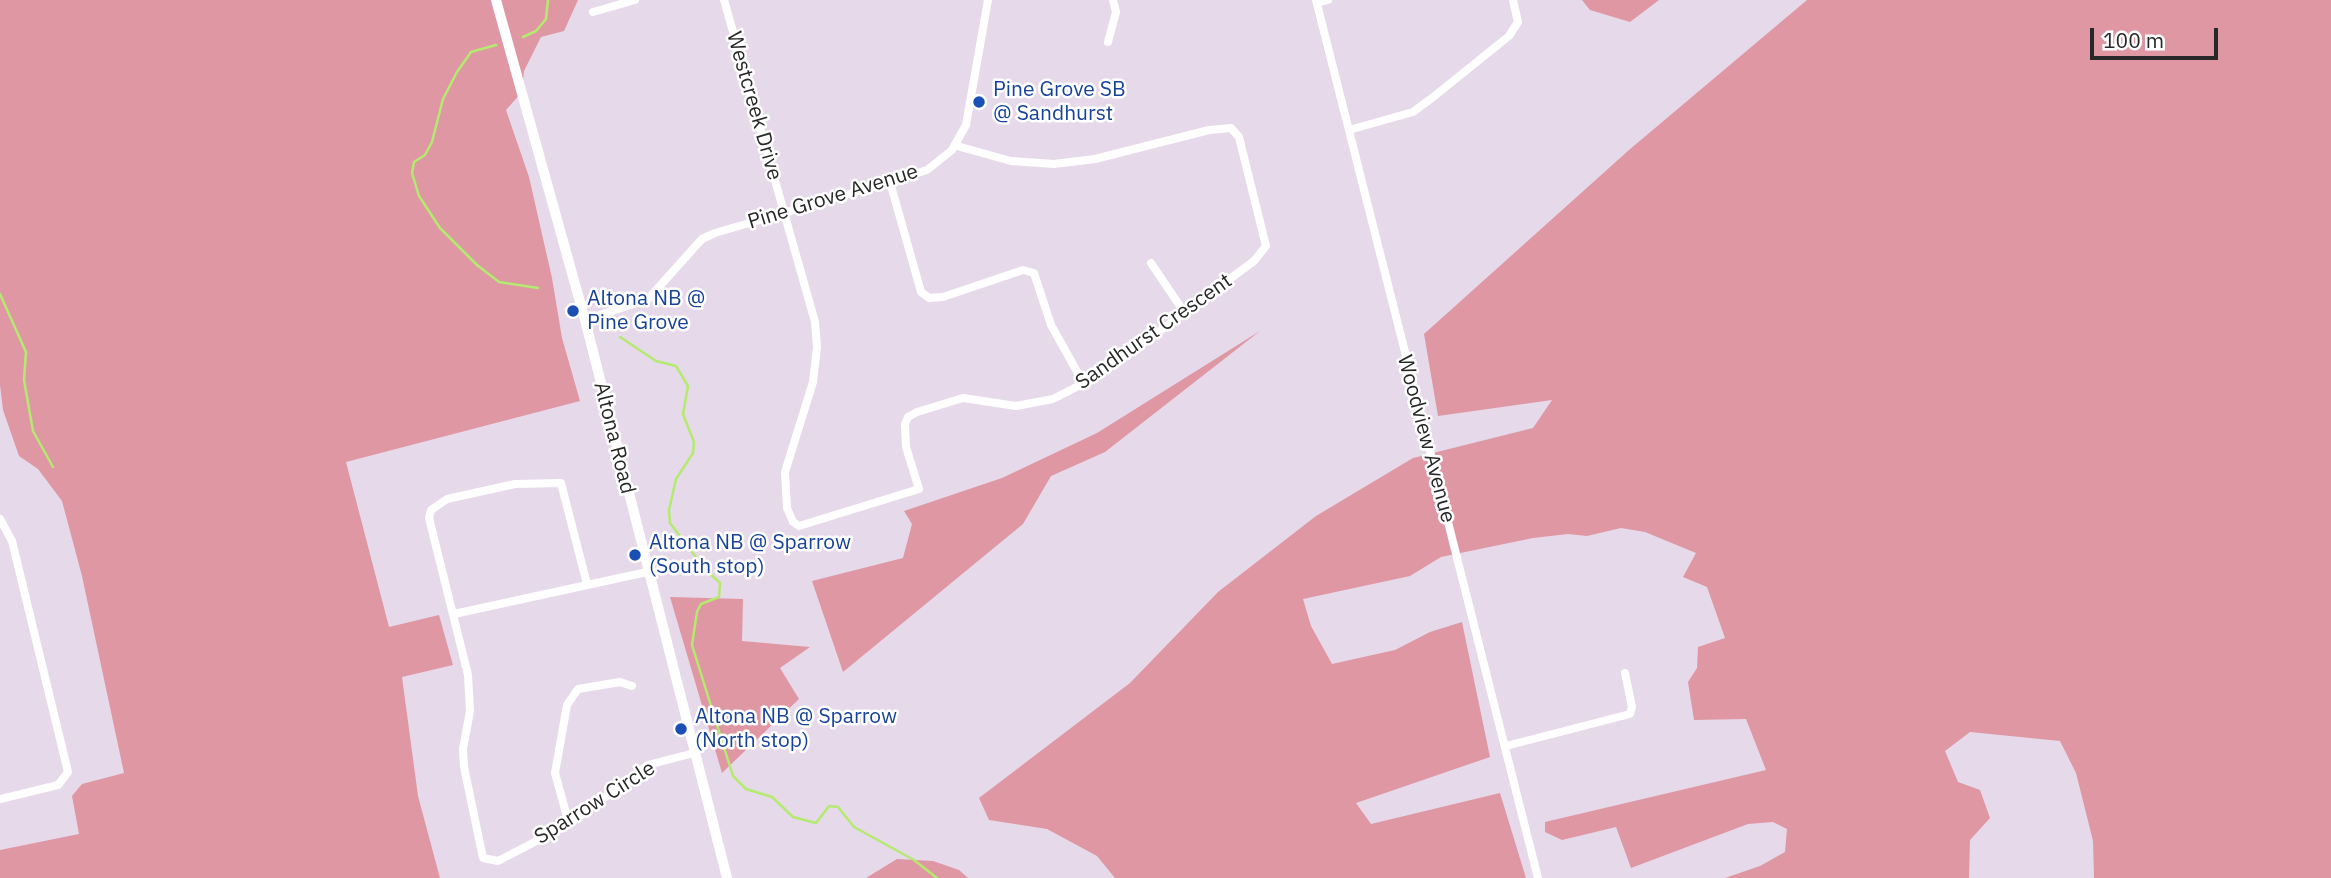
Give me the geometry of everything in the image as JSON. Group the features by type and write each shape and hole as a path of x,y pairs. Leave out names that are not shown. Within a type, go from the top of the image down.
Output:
{"main road":[{"name":"Altona Road","path":"496,0 585,320 727,878"}],"street":[{"path":"593,12 635,0"},
{"name":"Westcreek Drive","path":"724,0 784,212"},
{"path":"957,146 966,125 988,0"},
{"path":"1108,43 1116,12 1113,0"},
{"path":"1317,2 1328,0"},
{"path":"1349,130 1412,112 1432,98 1509,36 1518,22 1513,0"},
{"name":"Woodview Avenue","path":"1317,2 1538,878"},
{"name":"Sandhurst Crescent","path":"784,212 815,322 817,347 809,399 785,472 787,508 793,522 799,526 919,489 906,447 905,424 908,417 963,398 1016,406 1034,405 1084,384 1254,261 1266,246 1239,137 1231,128 1209,130 1095,159 1054,164 1011,161 957,146"},
{"name":"Pine Grove Avenue","path":"585,320 648,299 702,239 927,170 957,146"},
{"path":"890,183 921,292 929,298 943,297 1023,270 1034,273 1051,325 1084,384"},
{"path":"1151,263 1184,312"},
{"path":"587,584 561,483 515,484 447,499 431,510 429,518 454,614 647,572"},
{"path":"0,519 12,541 68,772 58,785 0,799"},
{"name":"Sparrow Circle","path":"454,614 470,692 464,767 484,858 498,861 569,824 648,765 694,753"},
{"path":"1506,746 1630,714 1632,707 1625,673"},
{"path":"569,824 555,773 566,705 578,689 620,682 632,686"}],"shaded area":[{"path":"0,0 578,0 564,31 541,37 524,71 522,92 506,110 529,177 552,278 562,338 580,401 346,462 389,627 439,615 453,665 402,677 418,796 440,878 0,878 0,850 79,834 72,796 82,784 124,773 82,576 62,501 38,469 19,456 3,410 0,385"},
{"path":"1582,0 1659,0 1630,22 1590,10"},
{"path":"1807,0 2331,0 2331,878 2094,878 2093,841 2076,773 2060,741 1970,732 1945,751 1958,782 1980,790 1990,818 1970,840 1969,878 1725,878 1760,866 1785,852 1787,829 1773,822 1748,824 1631,868 1616,827 1562,840 1545,832 1545,822 1766,770 1746,719 1694,720 1688,682 1697,668 1698,647 1725,638 1707,587 1683,577 1696,553 1645,532 1621,528 1587,536 1568,534 1533,538 1441,557 1410,576 1303,599 1311,626 1332,664 1395,650 1430,632 1462,622 1490,757 1356,803 1371,824 1500,793 1526,878 1115,878 1097,856 1047,829 989,820 979,798 1130,683 1218,592 1316,516 1413,458 1533,428 1552,400 1438,416 1424,334 1629,150"},
{"path":"1260,331 1105,452 1051,476 1023,524 843,672 812,581 903,558 912,524 904,511 1002,478 1097,433"},
{"path":"670,597 743,599 742,641 810,647 780,668 799,699 722,773"},
{"path":"897,859 933,861 959,870 968,878 866,878"}],"waterway":[{"path":"523,37 536,31 546,19 548,0"},
{"path":"496,45 471,52 457,72 443,99 432,142 425,155 414,162 412,173 419,196 440,228 477,265 499,282 538,288"},
{"path":"0,294 26,352 24,380 33,431 53,467"},
{"path":"620,337 656,361 676,366 688,386 683,414 694,442 693,453 676,479 669,510 670,523 705,569 720,583 719,597 701,604 697,612 692,645 733,776 746,789 772,797 793,817 816,823 829,806 838,807 854,827 914,860 937,878"}],"place":[{"name":"Pine Grove SB @ Sandhurst","path":"979,102"},
{"name":"Altona NB @ Pine Grove","path":"573,311"},
{"name":"Altona NB @ Sparrow (South stop)","path":"635,555"},
{"name":"Altona NB @ Sparrow (North stop)","path":"681,729"}]}
